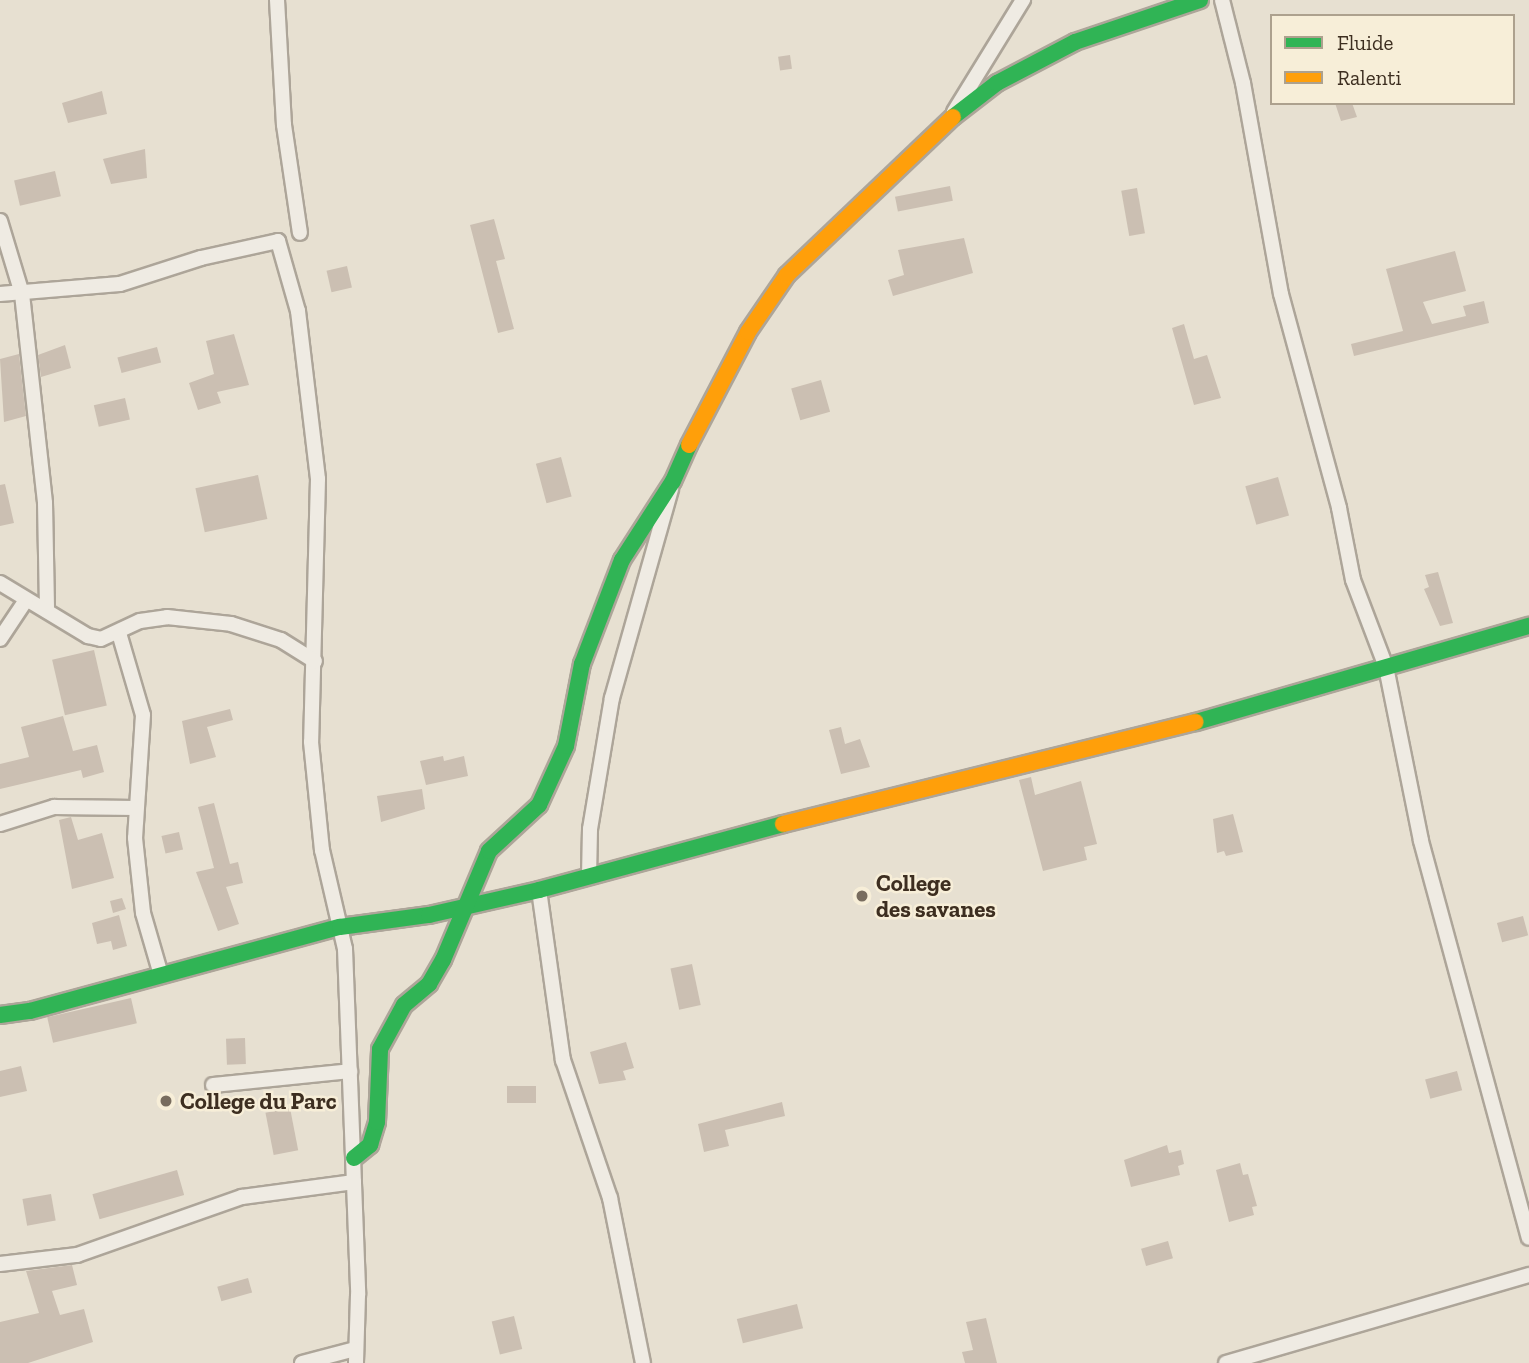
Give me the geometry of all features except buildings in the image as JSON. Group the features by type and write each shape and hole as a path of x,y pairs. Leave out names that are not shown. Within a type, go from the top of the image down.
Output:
{"street":[{"path":"277,0 284,125 300,233"},
{"path":"948,121 1023,0"},
{"path":"589,877 590,829 612,698 673,481 708,403 787,275 948,121 997,83 1049,52 1200,0"},
{"path":"1222,0 1242,83 1281,294 1339,508 1353,580 1386,667 1422,841 1529,1238"},
{"path":"0,221 22,294 45,503 47,611"},
{"path":"0,294 120,284 201,258 278,241 298,312 318,479 311,741 323,850 345,949 358,1295 356,1356 302,1363"},
{"path":"354,1158 370,1145 377,1122 380,1049 404,1005 434,976 489,851 539,804 566,746 582,664 622,560 673,481"},
{"path":"0,583 88,636 101,639 140,621 167,617 231,624 281,640 315,661"},
{"path":"0,639 26,600"},
{"path":"0,1015 30,1011 340,928 429,915 467,904 539,890 905,791 1199,721 1529,626"},
{"path":"119,633 144,715 135,808 143,913 161,975"},
{"path":"0,824 54,807 135,808"},
{"path":"539,890 563,1060 610,1198 643,1363"},
{"path":"213,1085 350,1071"},
{"path":"0,1264 91,1251 141,1229 242,1197 354,1182"},
{"path":"1226,1363 1264,1358 1529,1275"}],"traffic: fast":[{"path":"953,117 997,83 1075,42 1200,0"},
{"path":"354,1158 370,1145 377,1122 380,1049 404,1005 429,984 443,960 489,851 539,805 566,746 582,664 622,560 673,481 689,445"},
{"path":"1196,722 1529,626"},
{"path":"0,1015 30,1011 340,927 429,915 539,890 783,824"}],"traffic: slow":[{"path":"689,445 748,332 787,275 953,117"},
{"path":"783,824 1196,722"}],"place":[{"name":"College des savanes","path":"862,896"},
{"name":"College du Parc","path":"166,1101"}]}
